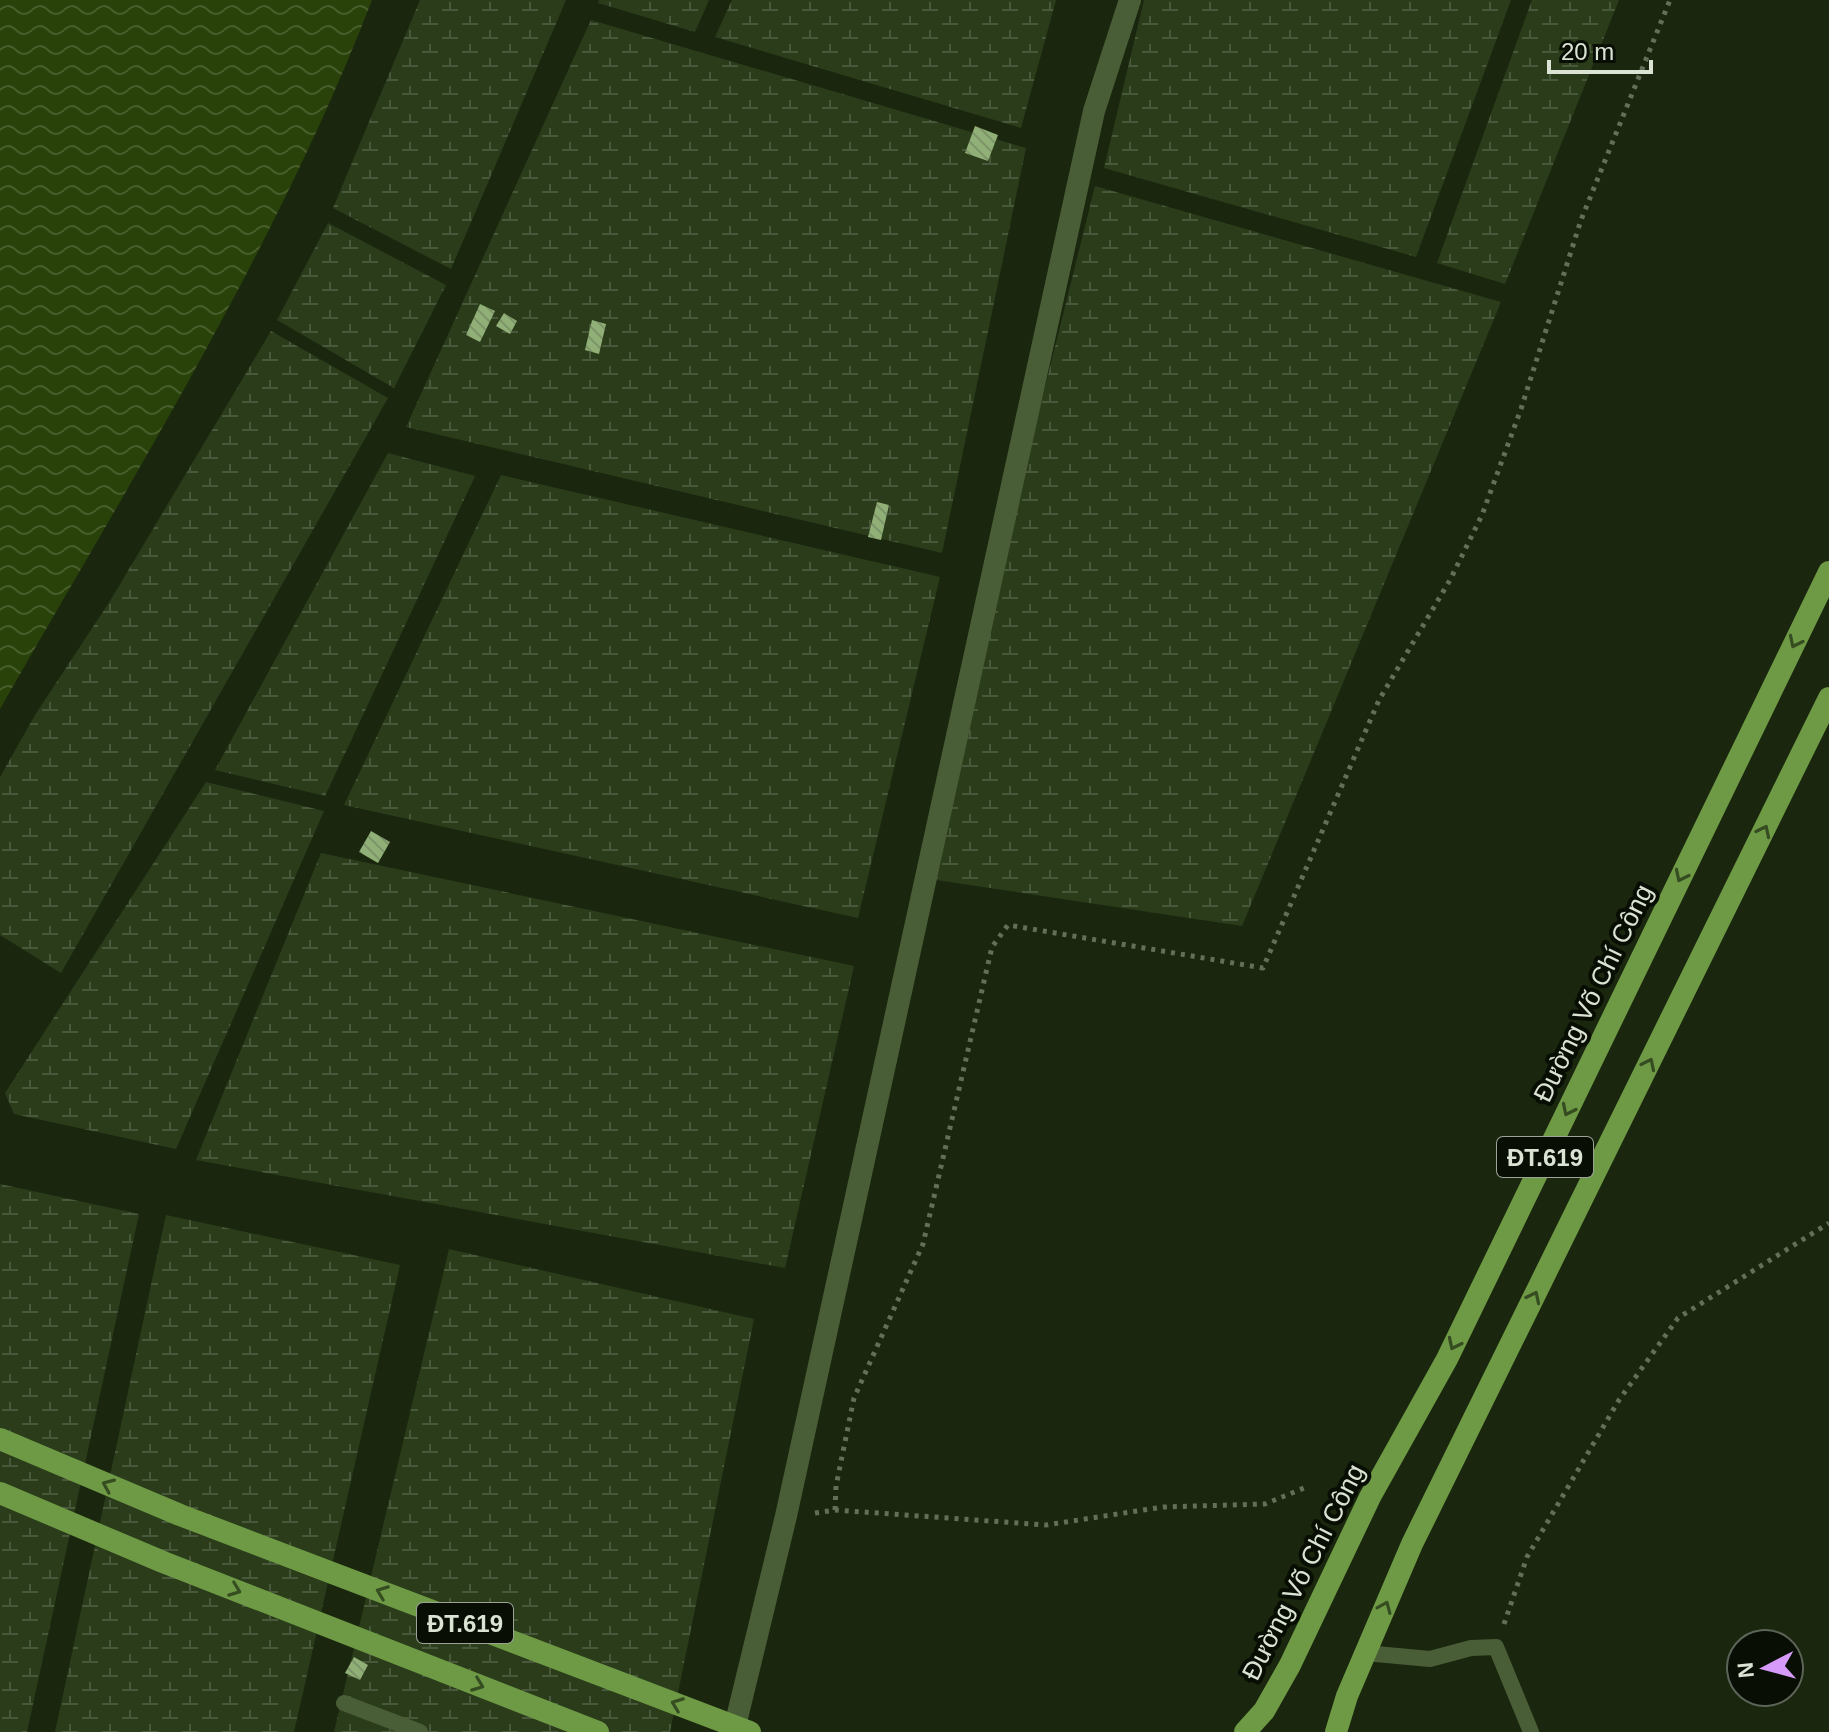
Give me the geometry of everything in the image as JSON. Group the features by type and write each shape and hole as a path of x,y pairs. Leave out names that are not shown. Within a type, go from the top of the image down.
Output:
{"main road":[{"name":"Đường Võ Chí Công","path":"1245,1732 1264,1711 1290,1665 1370,1497 1447,1359 1829,572"},
{"name":"ĐT.619","path":"1336,1732 1365,1653 1412,1544 1829,698"},
{"name":"ĐT.619","path":"0,1439 180,1515 742,1729"},
{"name":"ĐT.619","path":"0,1493 163,1562 598,1732"}],"street":[{"path":"742,1729 1094,111 1130,0"}],"lane":[{"path":"1365,1653 1430,1659 1471,1648 1496,1647 1531,1732"},
{"path":"344,1703 420,1732"}],"path":[{"path":"835,1510 836,1486 854,1398 923,1244 992,947 1008,925 1263,968 1379,700 1450,580 1482,515 1521,409 1581,220 1670,0"},
{"path":"1496,1647 1527,1557 1619,1400 1678,1318 1829,1223"},
{"path":"786,1516 835,1510 1046,1525 1163,1507 1265,1504 1309,1486"}],"green space":[{"path":"420,0 566,0 451,269 333,208"},
{"path":"599,0 709,0 695,32 598,3"},
{"path":"732,0 1056,0 1021,128 715,37"},
{"path":"1144,0 1511,0 1416,257 1104,168"},
{"path":"1532,0 1619,0 1505,284 1437,263"},
{"path":"591,20 1026,148 942,553 406,427"},
{"path":"1095,186 1501,302 1242,926 923,878"},
{"path":"328,223 446,285 394,388 277,320"},
{"path":"271,331 388,398 61,973 0,935 0,777 35,715 110,601"},
{"path":"388,453 475,476 325,796 215,770"},
{"path":"501,475 940,577 858,918 344,805"},
{"path":"206,782 324,811 176,1149 14,1114 5,1093"},
{"path":"321,853 854,966 785,1268 196,1160"},
{"path":"0,1184 139,1214 27,1732 0,1732"},
{"path":"166,1215 400,1265 294,1732 55,1732"},
{"path":"449,1249 754,1319 670,1732 334,1732"}],"water":[{"path":"0,0 372,0 334,92 247,273 200,361 0,709"}],"building":[{"path":"975,126 998,135 988,161 965,153"},
{"path":"480,304 495,311 480,342 466,335"},
{"path":"504,313 517,321 510,334 496,326"},
{"path":"592,320 606,324 599,354 585,350"},
{"path":"877,502 889,505 881,540 868,537"},
{"path":"371,831 390,842 378,863 359,852"},
{"path":"354,1657 368,1665 360,1680 345,1673"}]}
